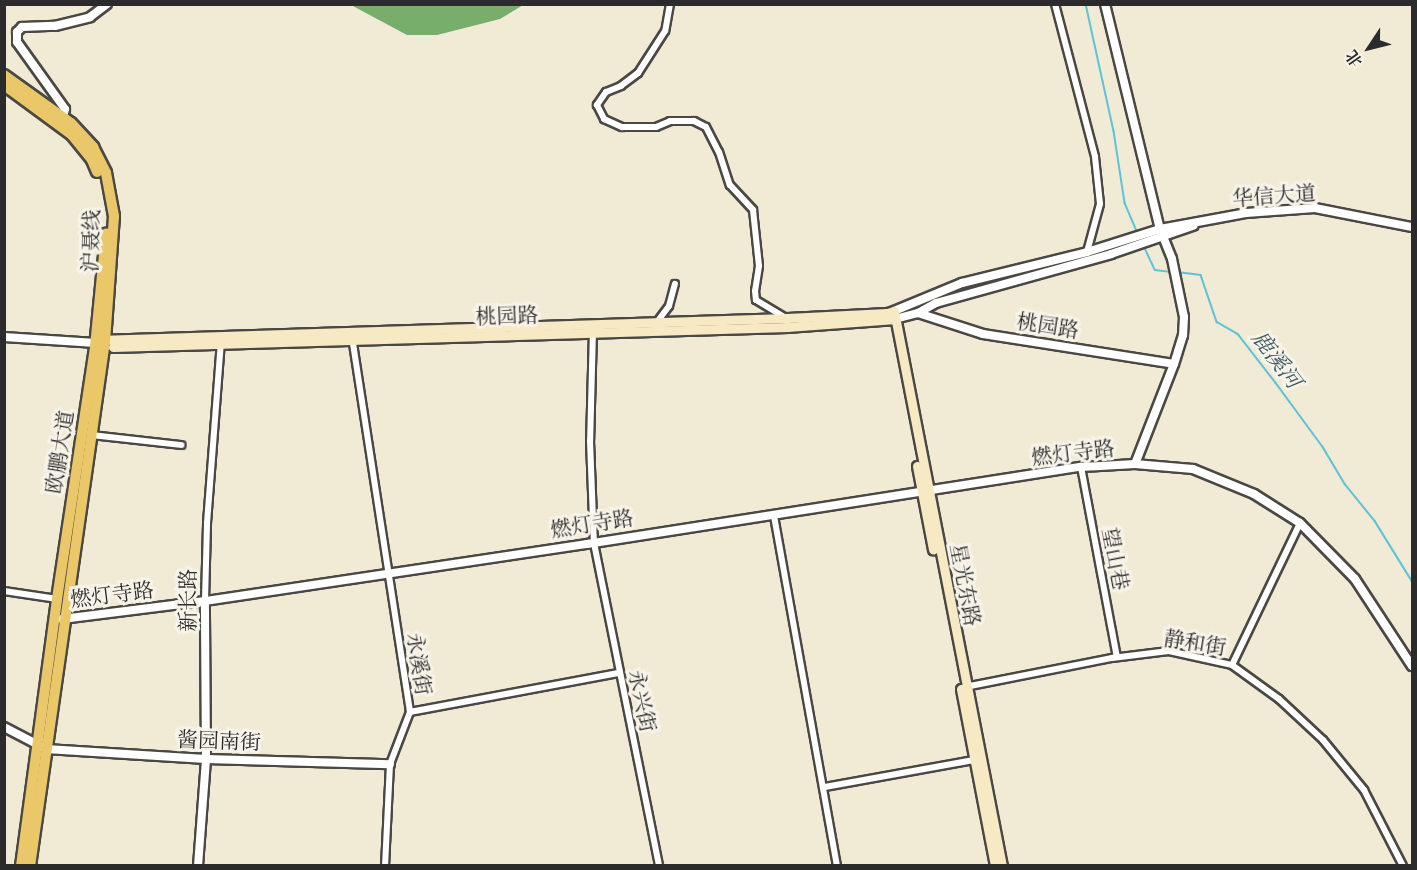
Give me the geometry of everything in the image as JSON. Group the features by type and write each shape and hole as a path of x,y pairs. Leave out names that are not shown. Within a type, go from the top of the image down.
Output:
{"highway":[{"name":"沪聂线","path":"4,75 63,117 93,147 106,173 113,202 114,226 99,344"},
{"name":"欧鹏大道","path":"4,85 72,135 92,160 101,181 107,209 92,435 63,599"},
{"name":"欧鹏大道","path":"21,866 42,747 99,344"},
{"name":"欧鹏大道","path":"30,866 42,747"}],"main road":[{"path":"592,327 657,322 892,316"},
{"name":"桃园路","path":"99,344 592,327 788,327 892,316"},
{"name":"星光东路","path":"892,316 925,493 1002,866"},
{"name":"星光东路","path":"964,687 974,760 995,866"}],"street":[{"path":"63,117 65,109 17,42 17,32 22,27 55,26 90,17 107,4"},
{"path":"670,4 665,31 638,74 621,86 606,92 597,105 604,119 622,127 646,128 670,121 694,121 706,127 720,152 730,185 753,210 759,266 754,291 756,300 787,318"},
{"path":"1055,4 1095,158 1100,204 1087,252"},
{"path":"1105,4 1160,229 1172,259 1184,317 1183,335 1174,364 1136,464"},
{"name":"华信大道","path":"1209,220 1264,211 1315,208 1413,227"},
{"path":"1147,239 1160,229 1209,220"},
{"path":"892,316 962,283 1107,246 1165,237 1209,220"},
{"name":"桃园路","path":"892,316 918,313 936,303 1111,254 1147,239"},
{"path":"657,322 669,306 675,284"},
{"name":"桃园路","path":"918,313 982,334 1174,364"},
{"name":"永兴街","path":"592,327 590,441 594,543 659,866"},
{"name":"永溪街","path":"352,336 410,712 390,764 385,866"},
{"path":"4,337 99,344"},
{"name":"新长路","path":"198,866 206,759 207,524 222,340"},
{"path":"92,435 181,445"},
{"name":"燃灯寺路","path":"60,619 206,601 925,493 1081,467 1136,464 1193,469 1254,494 1300,523 1355,579 1413,666"},
{"name":"望山巷","path":"1081,467 1117,657"},
{"path":"774,516 825,787 837,866"},
{"path":"1232,665 1300,523"},
{"path":"4,591 63,599"},
{"name":"静和街","path":"964,687 1117,657 1169,651 1232,665 1279,699 1323,740 1364,790 1402,866"},
{"path":"410,712 619,673"},
{"path":"4,727 42,747"},
{"name":"酱园南街","path":"42,747 206,759 390,764"},
{"path":"825,787 974,760"}],"green space":[{"path":"351,5 523,5 500,19 437,35 407,35"}],"waterway":[{"name":"鹿溪河","path":"1086,4 1114,131 1125,203 1138,234"},
{"name":"鹿溪河","path":"1144,246 1155,270 1172,272"},
{"name":"鹿溪河","path":"1177,272 1201,275 1217,322 1238,334 1276,383 1323,447 1345,484 1375,521 1412,581"}]}
